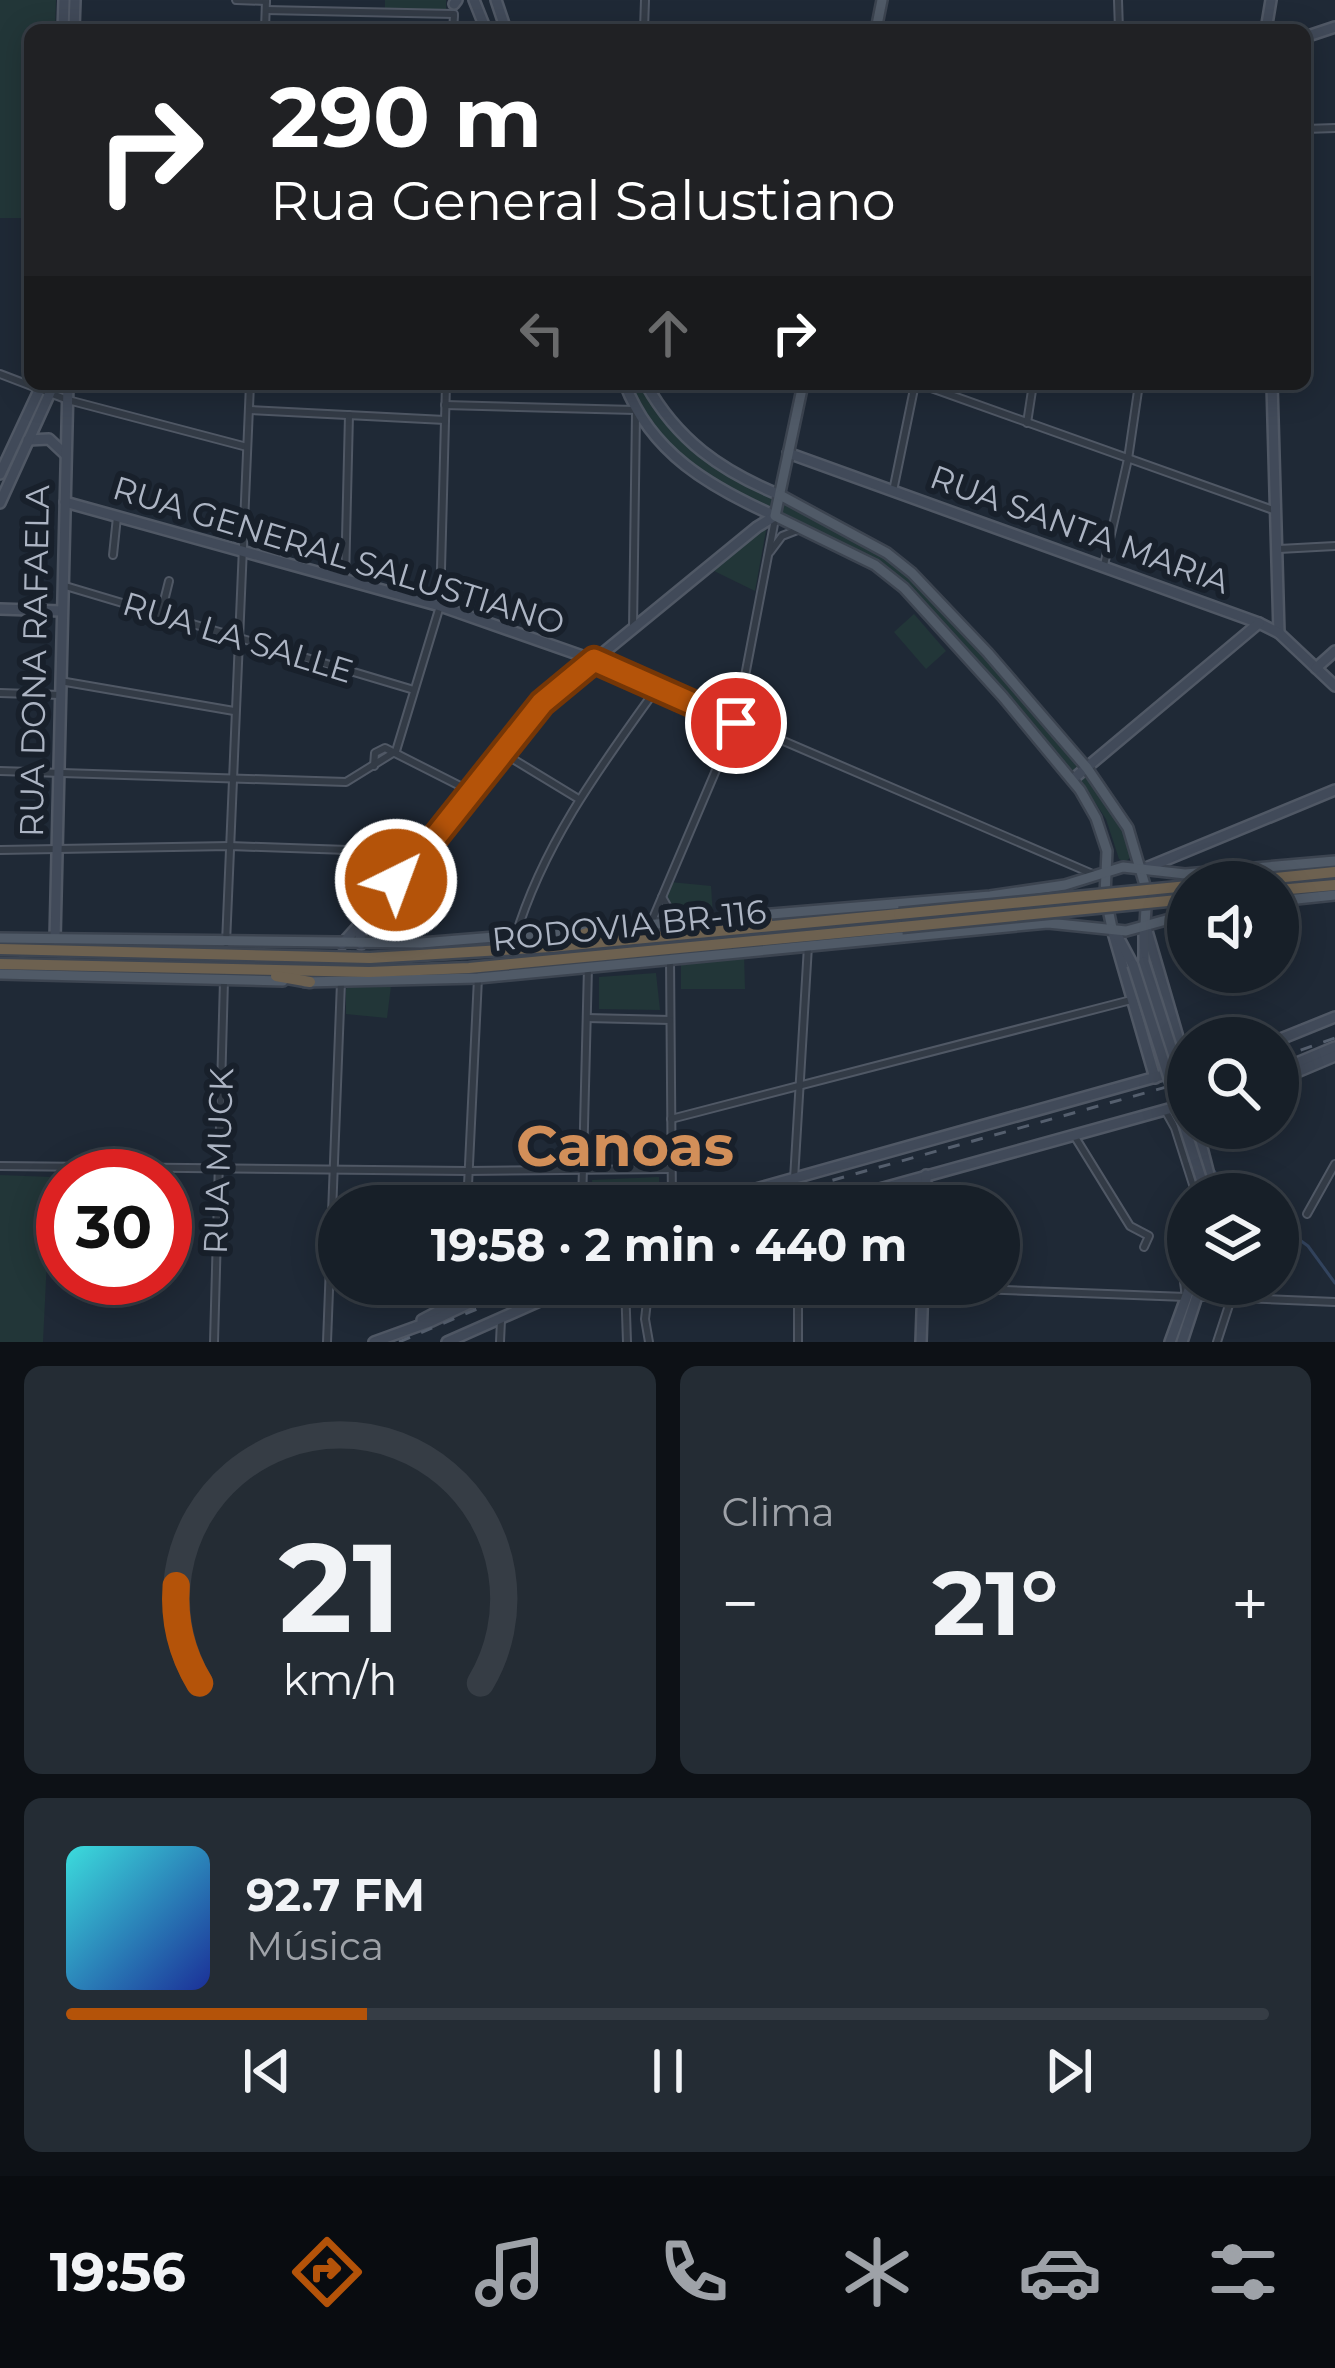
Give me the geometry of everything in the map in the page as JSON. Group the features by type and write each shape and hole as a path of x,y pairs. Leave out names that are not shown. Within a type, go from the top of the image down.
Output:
{"highway":[{"path":"1299,876 1335,872"},
{"path":"901,920 1167,883"},
{"path":"1299,888 1335,885"},
{"path":"901,920 1167,901"},
{"path":"726,919 807,922"},
{"name":"RODOVIA BR-116","path":"0,949 54,945 370,958 550,947 807,922 901,920"},
{"name":"RODOVIA BR-116","path":"0,964 243,970 470,968 780,938 901,920"},
{"path":"550,947 590,932"},
{"path":"729,952 780,938"},
{"path":"54,945 82,939"},
{"path":"182,942 196,948 360,952 370,958"},
{"path":"243,970 310,982"}],"main road":[{"path":"0,503 46,390"},
{"path":"0,475 46,390"},
{"name":"RUA DONA RAFAELA","path":"54,945 68,390"},
{"path":"627,390 647,427 690,471 874,565 904,588 1070,776 1107,851 1106,906 1155,1078"},
{"path":"649,390 664,416 724,470 887,554 911,573 988,652 1106,789 1128,828 1147,892 1138,963 1199,1173"},
{"path":"361,944 360,934 542,703 775,516 802,390"},
{"path":"1272,390 1279,633"},
{"path":"14,442 56,442 66,459"},
{"name":"RUA SANTA MARIA","path":"788,453 1259,622 1279,633 1335,686"},
{"name":"RUA GENERAL SALUSTIANO","path":"64,502 440,607 594,660"},
{"path":"0,609 62,611"},
{"path":"1070,776 1259,622"},
{"path":"1316,668 1335,651"},
{"path":"1141,870 1335,790"},
{"path":"1299,866 1335,861"},
{"path":"82,939 361,944 514,938 990,896 1066,885 1124,867 1167,876"},
{"path":"342,944 401,880"},
{"path":"1066,885 1083,892 1088,902 1084,915 1066,923"},
{"path":"1299,899 1335,895"},
{"path":"0,974 310,982 478,978 1066,923 1131,930 1167,919"},
{"path":"1144,924 1172,1017"},
{"path":"1112,929 1138,963 1167,1048"},
{"path":"0,938 54,945"},
{"path":"1299,1032 1335,1017"},
{"path":"1299,1066 1335,1051"},
{"path":"772,1185 1167,1074"},
{"path":"891,1185 1166,1110"},
{"path":"926,1175 926,1185"},
{"path":"374,1342 445,1305"},
{"path":"418,1323 463,1305"},
{"path":"504,1305 507,1314"},
{"path":"447,1342 528,1305"},
{"path":"921,1342 922,1305"},
{"path":"1171,1342 1190,1305"},
{"path":"1182,1342 1193,1305"}],"street":[{"path":"236,0 455,5"},
{"path":"50,390 68,400 247,447"},
{"path":"226,944 250,390"},
{"path":"0,771 346,782 396,751 440,607 446,390"},
{"path":"892,491 917,390"},
{"path":"935,390 1276,511"},
{"path":"1027,423 1032,390"},
{"path":"1104,565 1138,390"},
{"path":"445,406 636,411 632,629"},
{"path":"249,410 445,420"},
{"path":"345,580 349,416"},
{"path":"635,432 647,427"},
{"path":"649,926 736,723 775,516"},
{"path":"113,555 117,517"},
{"path":"768,555 782,536 800,529"},
{"path":"1276,549 1335,546"},
{"path":"161,613 169,580"},
{"name":"RUA LA SALLE","path":"62,585 414,689"},
{"name":"RUA GENERAL SALUSTIANO","path":"594,660 1060,862 1103,874"},
{"path":"60,682 236,712"},
{"path":"514,938 578,798 657,688"},
{"path":"0,693 60,695"},
{"path":"396,751 472,792"},
{"path":"502,752 578,798"},
{"path":"0,850 230,846 363,854 401,880"},
{"path":"1060,862 1069,874 1066,885"},
{"path":"662,897 674,916 686,922"},
{"path":"794,1179 808,946"},
{"path":"670,958 671,1185"},
{"path":"583,1185 588,967"},
{"path":"467,1185 478,978"},
{"name":"RUA MUCK","path":"214,1342 224,980"},
{"path":"327,1342 341,982"},
{"path":"671,1119 1131,1000"},
{"path":"586,1018 670,1020"},
{"path":"1073,1135 1130,1226 1148,1236 1144,1247"},
{"path":"1307,1214 1335,1164"},
{"path":"0,1166 467,1171 671,1168"},
{"path":"1020,1287 1167,1290"},
{"path":"1299,1301 1335,1302"},
{"path":"626,1305 627,1342"},
{"path":"647,1305 649,1342"},
{"path":"798,1305 798,1342"},
{"path":"1217,1342 1229,1305"},
{"path":"500,1342 507,1314"}],"green space":[{"path":"0,0 56,0 55,24 24,24 24,218 0,218"},
{"path":"385,0 446,0 446,10 385,9"},
{"path":"634,390 647,390 668,421 723,470 850,534 911,577 1103,791 1117,814 1131,857 1125,862 1119,859 1096,804 908,586 714,482 658,432"},
{"path":"767,525 755,591 712,570"},
{"path":"914,614 946,651 926,669 894,632"},
{"path":"670,882 711,886 713,915 683,917 672,910 665,897"},
{"path":"744,954 745,989 681,989 681,961"},
{"path":"656,973 660,1010 599,1009 599,977"},
{"path":"354,983 391,986 387,1018 346,1014 346,989"},
{"path":"0,1175 36,1176 36,1305 45,1305 43,1342 0,1342"},
{"path":"659,1177 659,1185 592,1185 592,1180"}],"waterway":[{"path":"1299,1239 1335,1283"}],"railway":[{"path":"1299,1051 1335,1038"},
{"path":"815,1185 1167,1087"},
{"path":"399,1342 486,1305"}],"district":[{"name":"Canoas","path":"625,1145"}],"route":[{"path":"396,880 401,885 542,703 594,660 736,723"}]}
